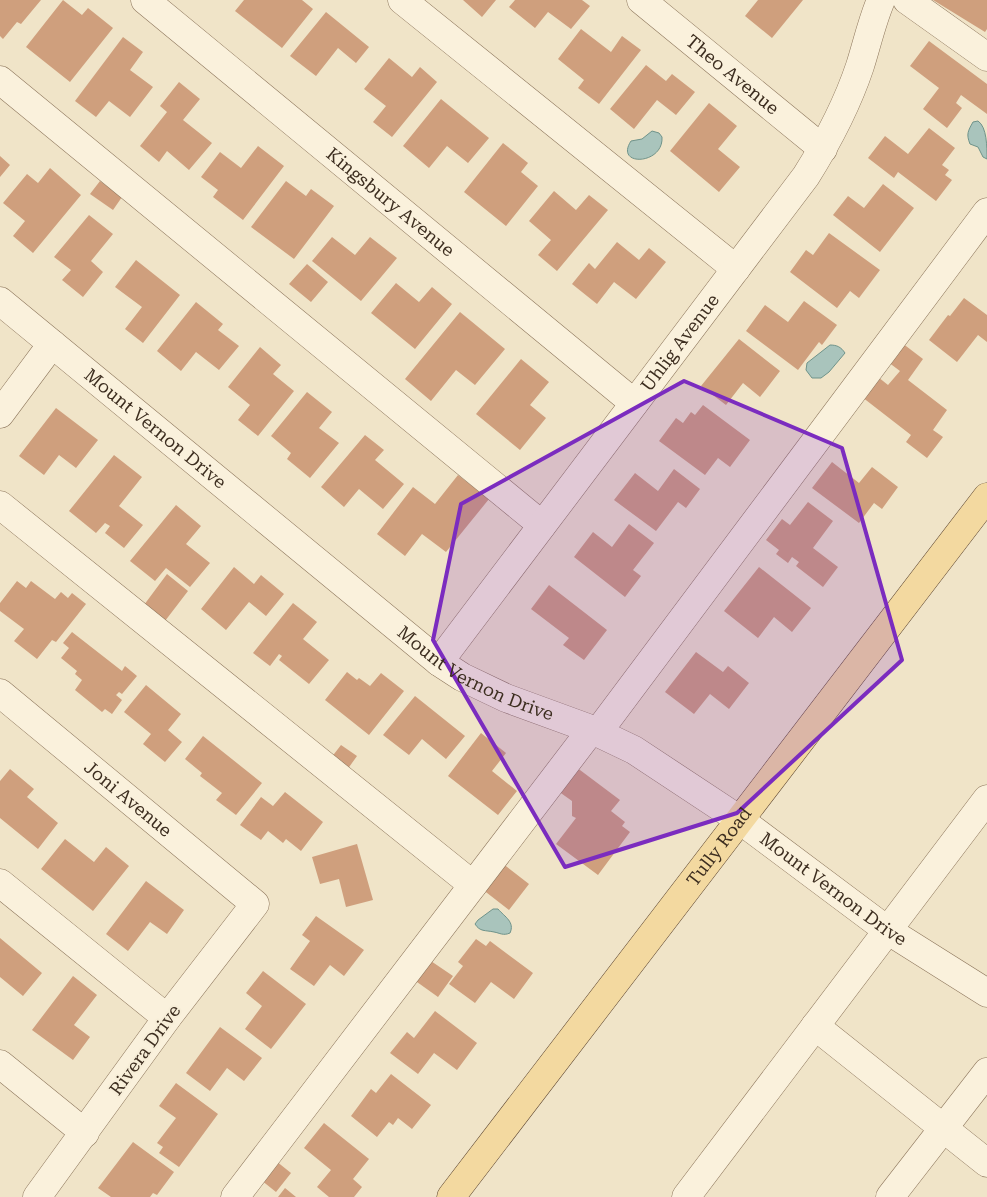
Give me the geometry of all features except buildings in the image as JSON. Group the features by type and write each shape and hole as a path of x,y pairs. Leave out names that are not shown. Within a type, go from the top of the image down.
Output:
{"main road":[{"name":"Tully Road","path":"451,1197 987,497"}],"street":[{"name":"Kingsbury Avenue","path":"145,0 634,403"},
{"path":"402,0 736,269"},
{"name":"Theo Avenue","path":"641,0 823,149"},
{"name":"Uhlig Avenue","path":"439,662 806,176 823,149 841,114 881,0"},
{"path":"907,0 987,57"},
{"path":"0,80 542,525"},
{"path":"235,1197 473,884 595,731 987,212"},
{"name":"Mount Vernon Drive","path":"0,301 439,662 462,677 506,698 595,731 634,750 740,820 887,930 987,992"},
{"path":"0,414 52,344"},
{"path":"0,505 473,884"},
{"name":"Joni Avenue","path":"0,693 255,904"},
{"path":"686,1197 987,799"},
{"path":"0,883 167,1018"},
{"name":"Rivera Drive","path":"37,1197 167,1018 255,904"},
{"path":"815,1026 987,1163"},
{"path":"0,1064 85,1133"},
{"path":"890,1197 987,1072"}],"highlighted area":[{"path":"684,381 842,448 902,660 737,813 565,867 433,640 461,504"}],"water":[{"path":"978,121 985,132 987,159 983,157 978,147 970,144 968,138 973,122"},
{"path":"652,131 659,133 662,137 661,146 656,153 649,157 634,159 629,155 628,149 631,141 642,139"},
{"path":"830,345 839,347 845,353 829,372 821,378 812,378 806,370 807,363"},
{"path":"493,909 498,909 508,920 511,926 510,933 503,934 483,930 475,924"}]}
